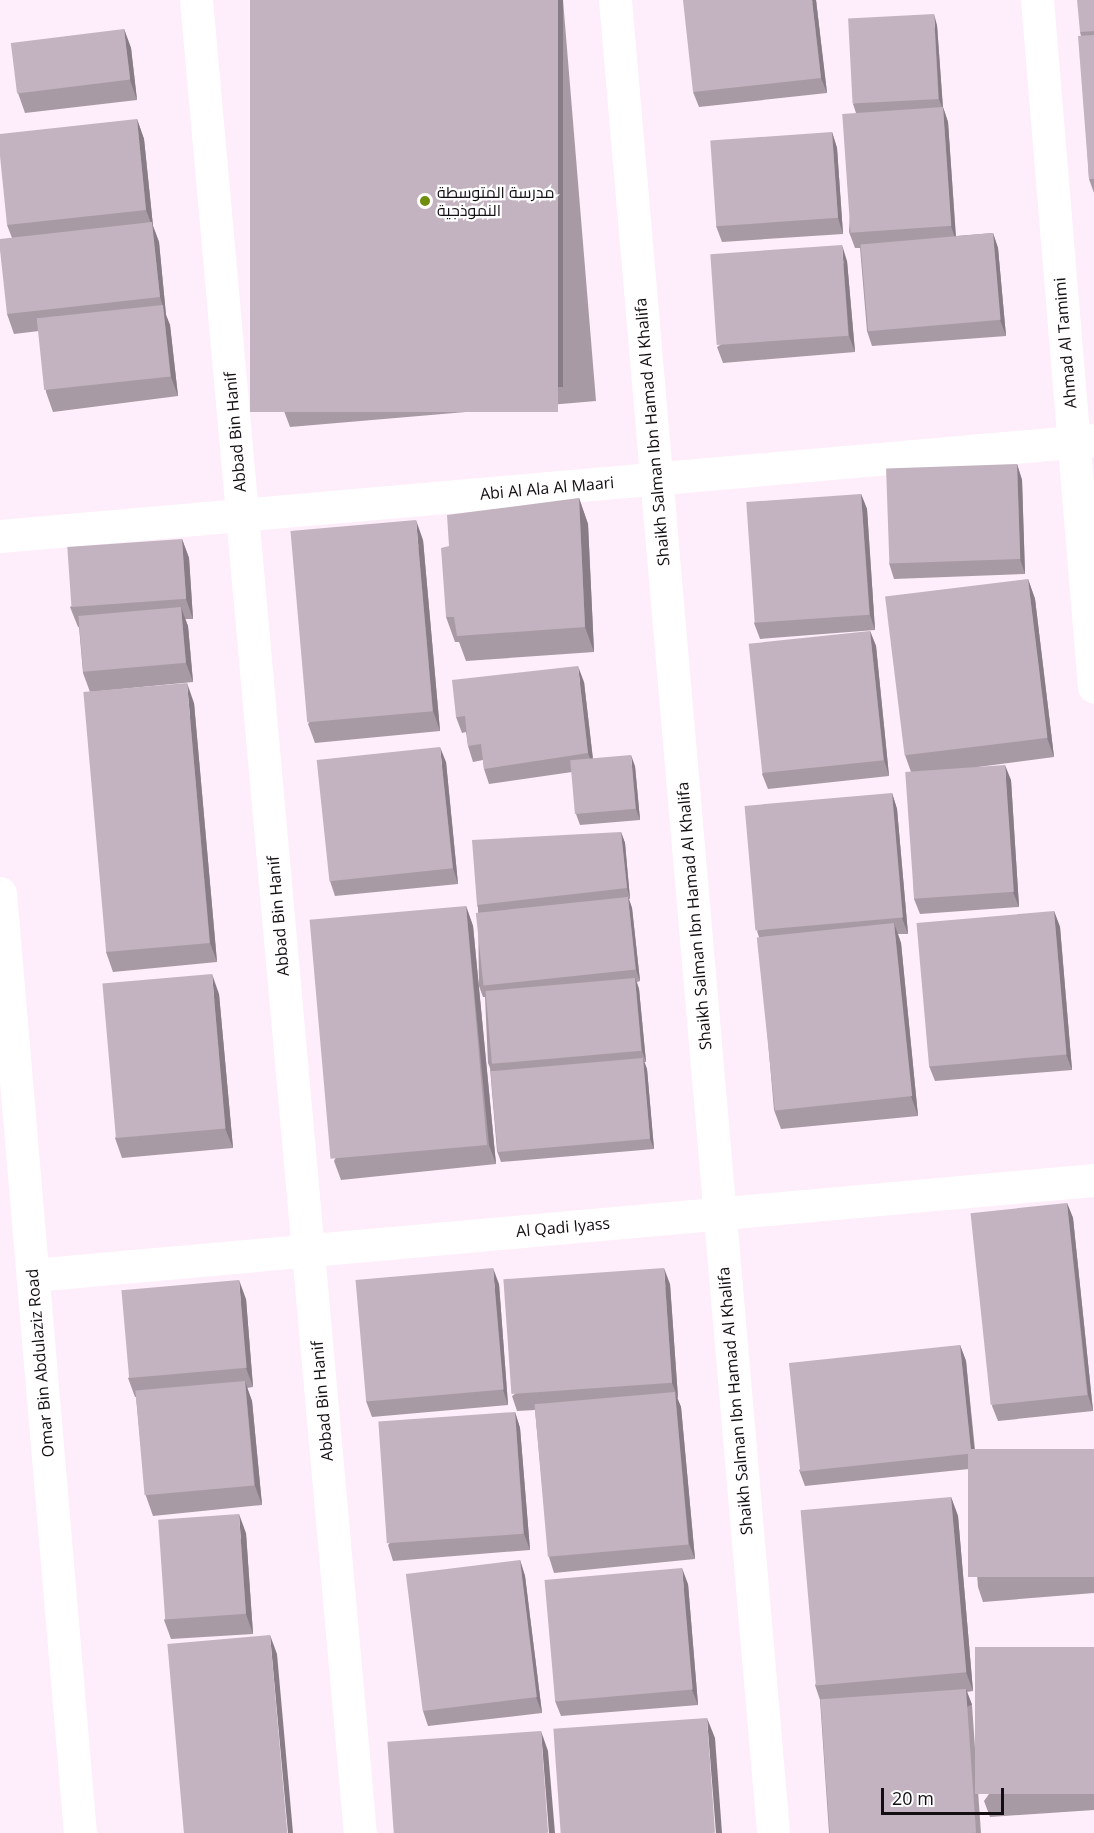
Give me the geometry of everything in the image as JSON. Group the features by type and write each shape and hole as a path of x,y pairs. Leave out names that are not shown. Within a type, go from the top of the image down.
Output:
{"street":[{"name":"Abbad Bin Hanif","path":"196,0 360,1833"},
{"name":"Shaikh Salman Ibn Hamad Al Khalifa","path":"615,0 773,1833"},
{"name":"Ahmad Al Tamimi","path":"1037,0 1084,441 1094,687"},
{"name":"Abi Al Ala Al Maari","path":"0,536 1084,441"},
{"name":"Omar Bin Abdulaziz Road","path":"0,893 80,1833"},
{"name":"Al Qadi Iyass","path":"33,1275 1094,1180"}],"building":[{"name":"مدرسة المتوسطة النموذجية","path":"250,0 558,0 558,412 250,412"},
{"path":"683,0 812,0 821,78 693,92"},
{"path":"1077,0 1094,0 1094,31 1080,32"},
{"path":"934,14 938,99 853,103 848,19"},
{"path":"124,29 130,80 17,94 11,43"},
{"path":"1094,35 1094,179 1089,179 1078,36"},
{"path":"943,107 951,226 851,233 842,114"},
{"path":"137,119 146,210 7,225 0,134"},
{"path":"832,132 838,218 716,226 710,141"},
{"path":"152,222 160,297 7,314 0,239"},
{"path":"993,233 1001,320 868,331 861,245"},
{"path":"842,245 848,336 717,345 710,254"},
{"path":"163,305 171,377 44,390 37,318"},
{"path":"1017,464 1020,559 889,564 886,469"},
{"path":"861,494 869,615 755,623 746,502"},
{"path":"579,498 585,627 457,636 454,617 446,617 441,548 449,546 447,515"},
{"path":"416,520 433,711 307,722 290,531"},
{"path":"182,539 186,599 71,607 67,547"},
{"path":"1028,579 1047,738 905,755 885,597"},
{"path":"181,607 186,663 83,672 78,616"},
{"path":"870,631 884,760 762,773 749,644"},
{"path":"578,666 588,753 484,769 481,744 468,746 465,716 456,717 452,680"},
{"path":"187,683 210,943 106,952 83,692"},
{"path":"440,747 453,868 329,881 317,760"},
{"path":"631,755 636,809 575,814 570,760"},
{"path":"1005,765 1014,892 914,899 905,772"},
{"path":"892,793 903,918 755,930 745,806"},
{"path":"621,832 627,888 477,905 472,840"},
{"path":"628,897 636,970 483,986 476,913"},
{"path":"466,906 487,1145 331,1159 310,920"},
{"path":"1054,911 1067,1054 929,1066 917,923"},
{"path":"894,923 912,1096 775,1110 757,937"},
{"path":"212,974 226,1128 116,1138 102,984"},
{"path":"635,978 641,1051 492,1064 486,991"},
{"path":"643,1058 650,1139 498,1152 491,1071"},
{"path":"1067,1203 1087,1395 991,1405 971,1213"},
{"path":"493,1268 504,1390 366,1402 356,1280"},
{"path":"664,1268 672,1383 511,1394 503,1279"},
{"path":"239,1280 247,1368 129,1378 121,1290"},
{"path":"960,1345 971,1453 800,1471 789,1363"},
{"path":"245,1381 254,1486 145,1495 135,1391"},
{"path":"675,1392 688,1544 548,1557 535,1404"},
{"path":"515,1412 524,1534 387,1543 378,1422"},
{"path":"968,1449 1094,1449 1094,1577 968,1577"},
{"path":"951,1497 966,1672 816,1685 801,1510"},
{"path":"239,1514 246,1614 165,1619 158,1520"},
{"path":"520,1560 537,1697 423,1711 406,1574"},
{"path":"682,1568 693,1690 555,1702 545,1580"},
{"path":"270,1635 287,1833 184,1833 167,1644"},
{"path":"975,1647 1094,1647 1094,1794 975,1794"},
{"path":"966,1689 976,1833 830,1833 820,1699"},
{"path":"707,1718 715,1833 561,1833 553,1729"},
{"path":"541,1731 548,1833 394,1833 387,1742"}],"place":[{"name":"مدرسة المتوسطة النموذجية","path":"425,201"}]}
